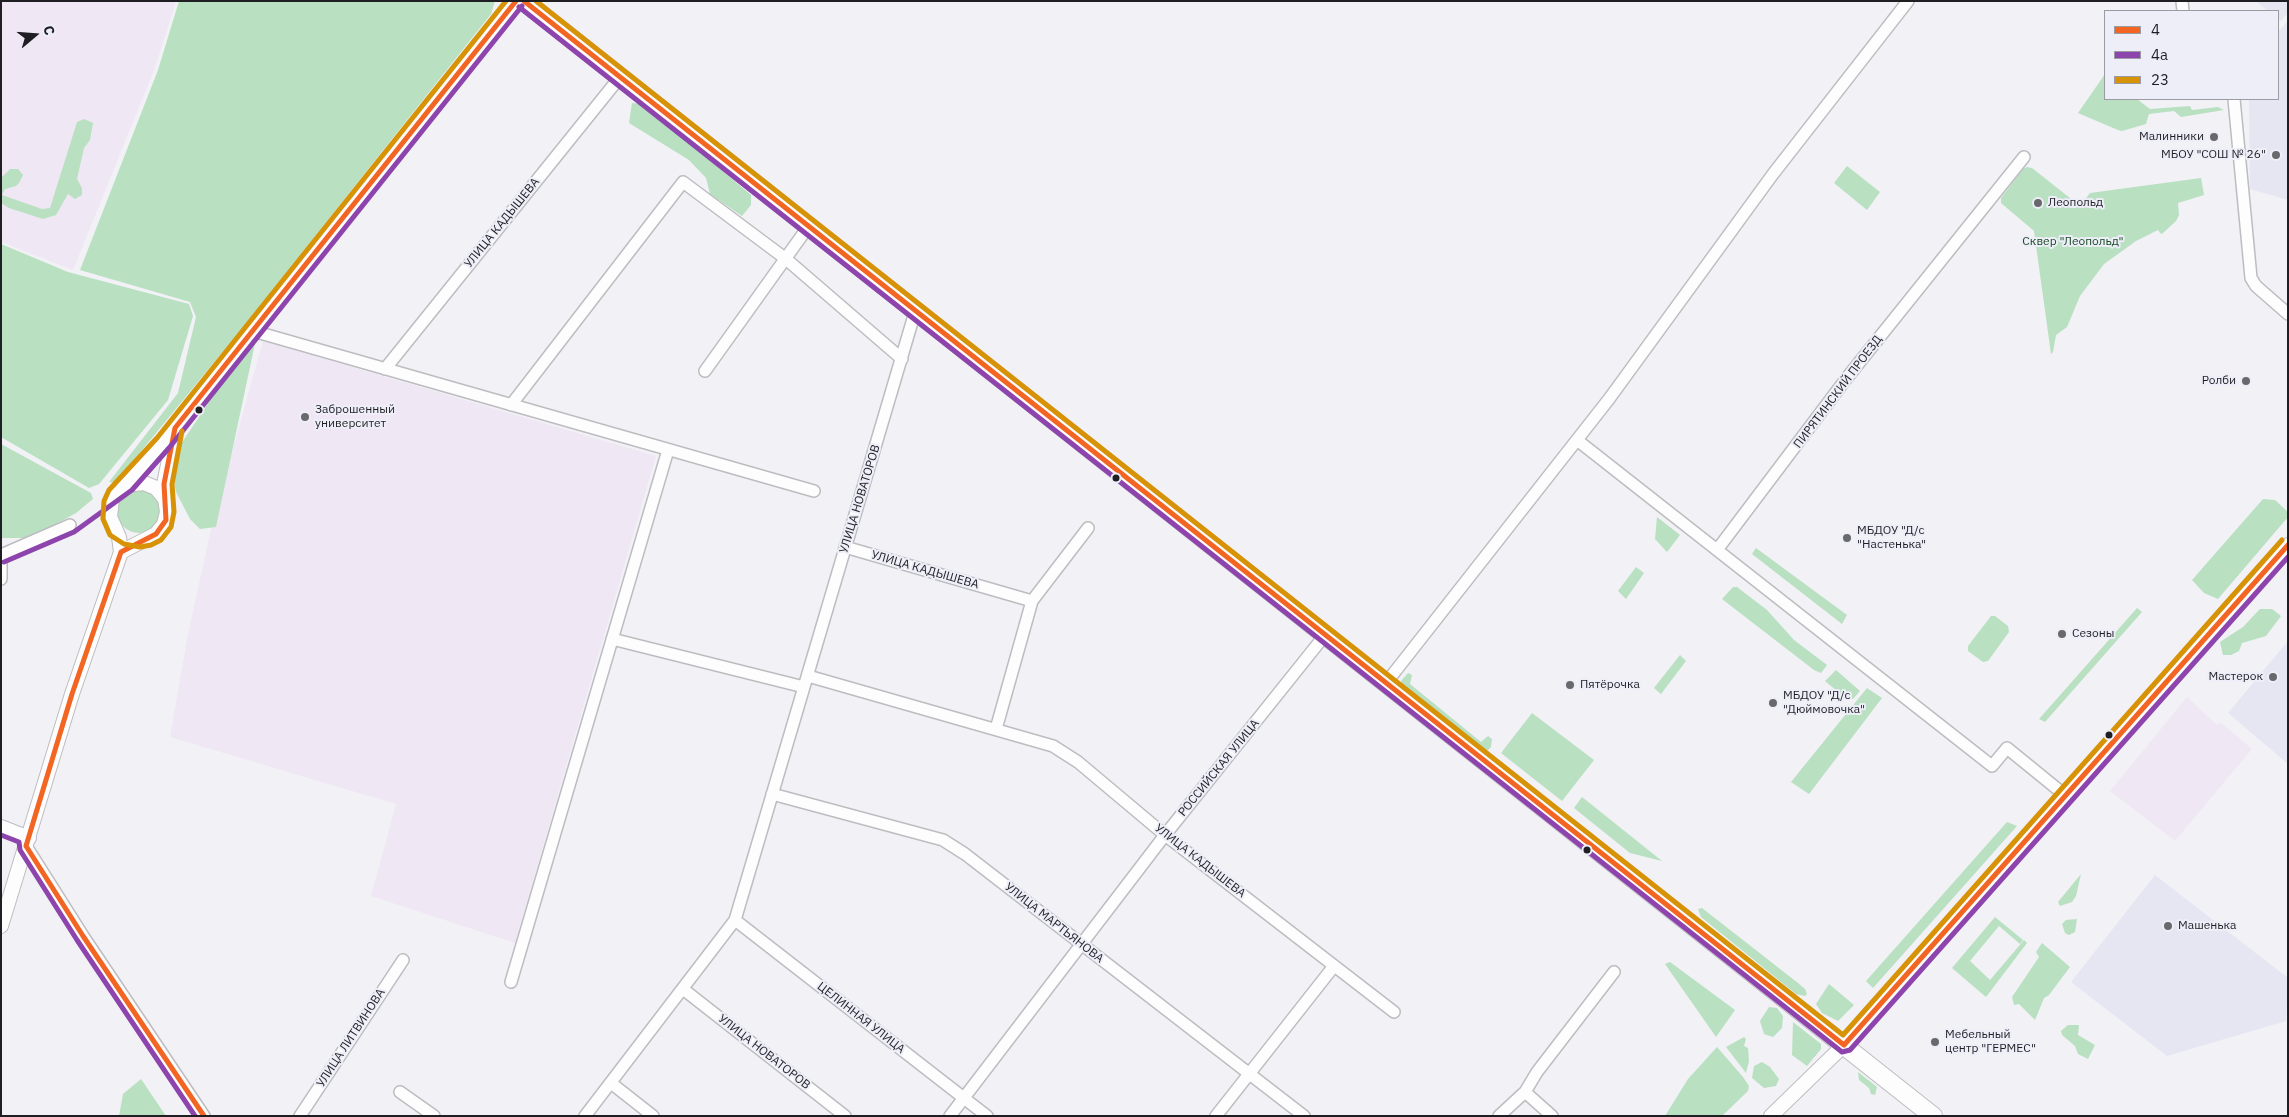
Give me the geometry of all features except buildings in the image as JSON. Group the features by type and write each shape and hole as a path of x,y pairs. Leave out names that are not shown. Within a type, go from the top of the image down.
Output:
{"main road":[{"path":"524,1 1933,1116"}],"street":[{"path":"1,926 72,694 122,552 110,517 111,503 118,491 126,485 163,443 516,1"},
{"path":"1386,683 1577,440 1774,174 1908,1"},
{"name":"УЛИЦА КАДЫШЕВА","path":"385,369 620,77"},
{"path":"2234,100 2251,278 2256,286 2288,314"},
{"name":"ПИРЯТИНСКИЙ ПРОЕЗД","path":"1717,550 1846,379 2024,157"},
{"path":"511,405 683,182 786,259 902,359"},
{"path":"705,371 808,227"},
{"name":"УЛИЦА НОВАТОРОВ","path":"585,1116 735,920 915,312"},
{"path":"253,331 814,491"},
{"path":"122,552 156,534 164,524 167,512 164,499 164,484 175,428"},
{"path":"1577,440 1992,766 2007,748 2066,796"},
{"path":"510,982 668,450"},
{"path":"126,485 139,482 148,484 156,488 164,499"},
{"path":"1,579 1,556 70,525"},
{"path":"114,526 127,538 144,539"},
{"path":"996,729 1032,600 1088,528"},
{"path":"1770,1116 1844,1045 2288,545"},
{"name":"УЛИЦА КАДЫШЕВА","path":"846,547 1032,600"},
{"name":"РОССИЙСКАЯ УЛИЦА","path":"950,1116 1165,835 1325,634"},
{"path":"612,638 806,681"},
{"name":"УЛИЦА КАДЫШЕВА","path":"806,681 996,729 1053,746 1078,762 1165,835 1394,1012"},
{"name":"УЛИЦА МАРТЬЯНОВА","path":"772,794 943,840 965,854 1304,1116"},
{"path":"1,827 27,842 204,1116"},
{"name":"ЦЕЛИННАЯ УЛИЦА","path":"735,920 987,1116"},
{"name":"УЛИЦА ЛИТВИНОВА","path":"300,1116 403,960"},
{"path":"1216,1116 1334,966"},
{"path":"1499,1116 1524,1092 1537,1072 1614,972"},
{"name":"УЛИЦА НОВАТОРОВ","path":"683,989 845,1116"},
{"path":"611,1083 653,1116"},
{"path":"400,1092 434,1116"},
{"path":"1524,1092 1552,1116"}],"shaded area":[{"path":"1,1 176,1 155,68 73,270 1,242"},
{"path":"2256,1 2288,1 2288,13 2281,21 2279,20 2279,10 2267,10"},
{"path":"2288,21 2288,200 2250,189 2249,100 2279,100 2279,31"},
{"path":"263,341 656,456 515,943 371,896 396,804 170,737 188,634 213,520"},
{"name":"Мастерок","path":"2288,641 2288,764 2228,713"},
{"path":"2187,697 2217,725 2220,722 2252,749 2175,841 2110,791"},
{"name":"Машенька","path":"2155,875 2288,978 2286,1021 2167,1056 2071,982"}],"green space":[{"path":"179,1 495,1 491,14 247,322 115,483 109,482 178,393 196,317 190,302 80,270 158,70"},
{"path":"2104,75 2104,100 2138,100 2150,109 2190,106 2192,110 2218,107 2224,110 2181,117 2174,111 2149,114 2146,124 2122,131 2078,113"},
{"path":"632,103 643,104 673,127 686,142 709,154 725,173 751,195 751,205 742,216 710,194 706,178 689,160 629,123"},
{"path":"84,119 93,123 90,140 84,148 77,179 82,188 82,195 75,199 68,194 56,215 43,219 9,208 1,203 1,178 10,169 18,169 23,175 19,183 16,186 5,189 2,195 42,209 50,208 77,122"},
{"path":"1847,166 1880,192 1867,210 1834,183"},
{"name":"Сквер \"Леопольд\"","path":"2027,167 2032,168 2080,206 2090,193 2201,178 2204,195 2178,203 2179,215 2176,221 2163,233 2161,234 2158,230 2136,241 2104,264 2080,296 2067,327 2056,335 2051,354 2034,231 2001,203 2001,198 2023,169"},
{"path":"1,244 68,272 189,304 193,316 168,400 99,484 89,488 1,437"},
{"path":"257,334 216,527 200,529 190,519 176,492 173,475 179,447 251,339"},
{"path":"1,444 91,493 93,499 76,513 25,538 1,538"},
{"path":"139,489 151,493 157,499 161,511 157,523 151,529 139,533 127,529 121,523 117,511 121,499 127,493"},
{"path":"2263,499 2275,500 2288,512 2288,517 2218,599 2204,593 2192,580"},
{"path":"1657,517 1680,535 1667,552 1655,539"},
{"path":"1756,548 1847,615 1842,624 1752,554"},
{"path":"1636,567 1644,573 1626,599 1618,591"},
{"path":"1733,587 1737,587 1767,610 1794,640 1827,665 1821,673 1814,670 1722,599"},
{"path":"2137,608 2142,612 2045,722 2039,719"},
{"path":"2260,609 2272,609 2281,616 2266,636 2242,643 2239,651 2231,655 2223,655 2220,642 2243,627"},
{"path":"1991,616 1995,616 2008,626 2009,632 1988,661 1983,662 1968,651 1968,646"},
{"path":"1680,655 1686,661 1661,694 1654,688"},
{"path":"1836,670 1860,691 1853,699 1844,697 1825,681"},
{"path":"1408,673 1412,675 1410,684 1481,742 1488,736 1492,739 1491,747 1487,751 1482,751 1405,692 1401,681"},
{"path":"1867,688 1882,698 1809,794 1791,782"},
{"path":"1532,713 1594,760 1562,801 1501,753"},
{"path":"1582,797 1662,861 1630,853 1574,808"},
{"path":"2007,822 2017,826 1873,988 1866,981"},
{"path":"2081,874 2076,896 2072,902 2060,906 2058,902"},
{"path":"1702,908 1798,983 1805,989 1807,994 1805,996 1796,994 1701,917 1698,909"},
{"path":"1995,917 2023,940 2020,944 1999,926 1970,961 1990,980 2024,940 2027,943 1986,997 1952,968"},
{"path":"2077,919 2075,932 2069,935 2065,933 2062,924 2066,920"},
{"path":"2042,943 2070,967 2049,995 2044,998 2035,1020 2019,1004 2014,1005 2012,997 2039,957 2036,952"},
{"path":"1670,962 1735,1010 1716,1037 1665,964"},
{"path":"1829,984 1854,1005 1838,1021 1822,1013 1816,1004"},
{"path":"1769,1007 1777,1008 1783,1016 1782,1028 1773,1037 1764,1034 1760,1021"},
{"path":"1793,1022 1821,1044 1821,1049 1807,1066 1792,1055"},
{"path":"2068,1025 2079,1025 2078,1035 2095,1045 2088,1059 2078,1054 2075,1046 2062,1035 2061,1031"},
{"path":"1744,1037 1746,1039 1744,1046 1748,1048 1749,1061 1746,1073 1726,1047"},
{"path":"1717,1047 1743,1077 1749,1086 1748,1091 1722,1116 1665,1116 1688,1079"},
{"path":"1762,1062 1770,1067 1779,1079 1776,1086 1764,1088 1752,1078 1754,1066"},
{"path":"1858,1072 1877,1087 1875,1095 1871,1094 1869,1088 1859,1080"},
{"path":"141,1079 166,1116 119,1116 123,1094"}],"transit line":[{"name":"23","path":"182,431 172,484 174,512 171,527 161,540 151,545 140,547 124,544 110,535 103,519 104,501 109,490 157,438 506,1"},
{"name":"4","path":"204,1116 83,936 26,846 72,694 121,552 156,534 166,520 164,484 175,428 516,1"},
{"name":"4","path":"524,1 1844,1045 2288,545"},
{"name":"23","path":"536,1 1843,1035 2282,540"},
{"name":"4а","path":"4,562 74,532 132,490 169,448 522,6"},
{"name":"4а","path":"519,7 1842,1052 1850,1050 2288,557"},
{"name":"4а","path":"1,835 19,842 20,850 77,940 195,1116"}],"place":[{"name":"Малинники","path":"2214,137"},
{"name":"МБОУ \"СОШ № 26\"","path":"2276,155"},
{"name":"Леопольд","path":"2038,203"},
{"name":"Ролби","path":"2246,381"},
{"name":"Заброшенный университет","path":"305,417"},
{"name":"МБДОУ \"Д/с \"Настенька\"","path":"1847,538"},
{"name":"Сезоны","path":"2062,634"},
{"name":"Мастерок","path":"2273,677"},
{"name":"Пятёрочка","path":"1570,685"},
{"name":"МБДОУ \"Д/с \"Дюймовочка\"","path":"1773,703"},
{"name":"Машенька","path":"2168,926"},
{"name":"Мебельный центр \"ГЕРМЕС\"","path":"1935,1042"}]}
